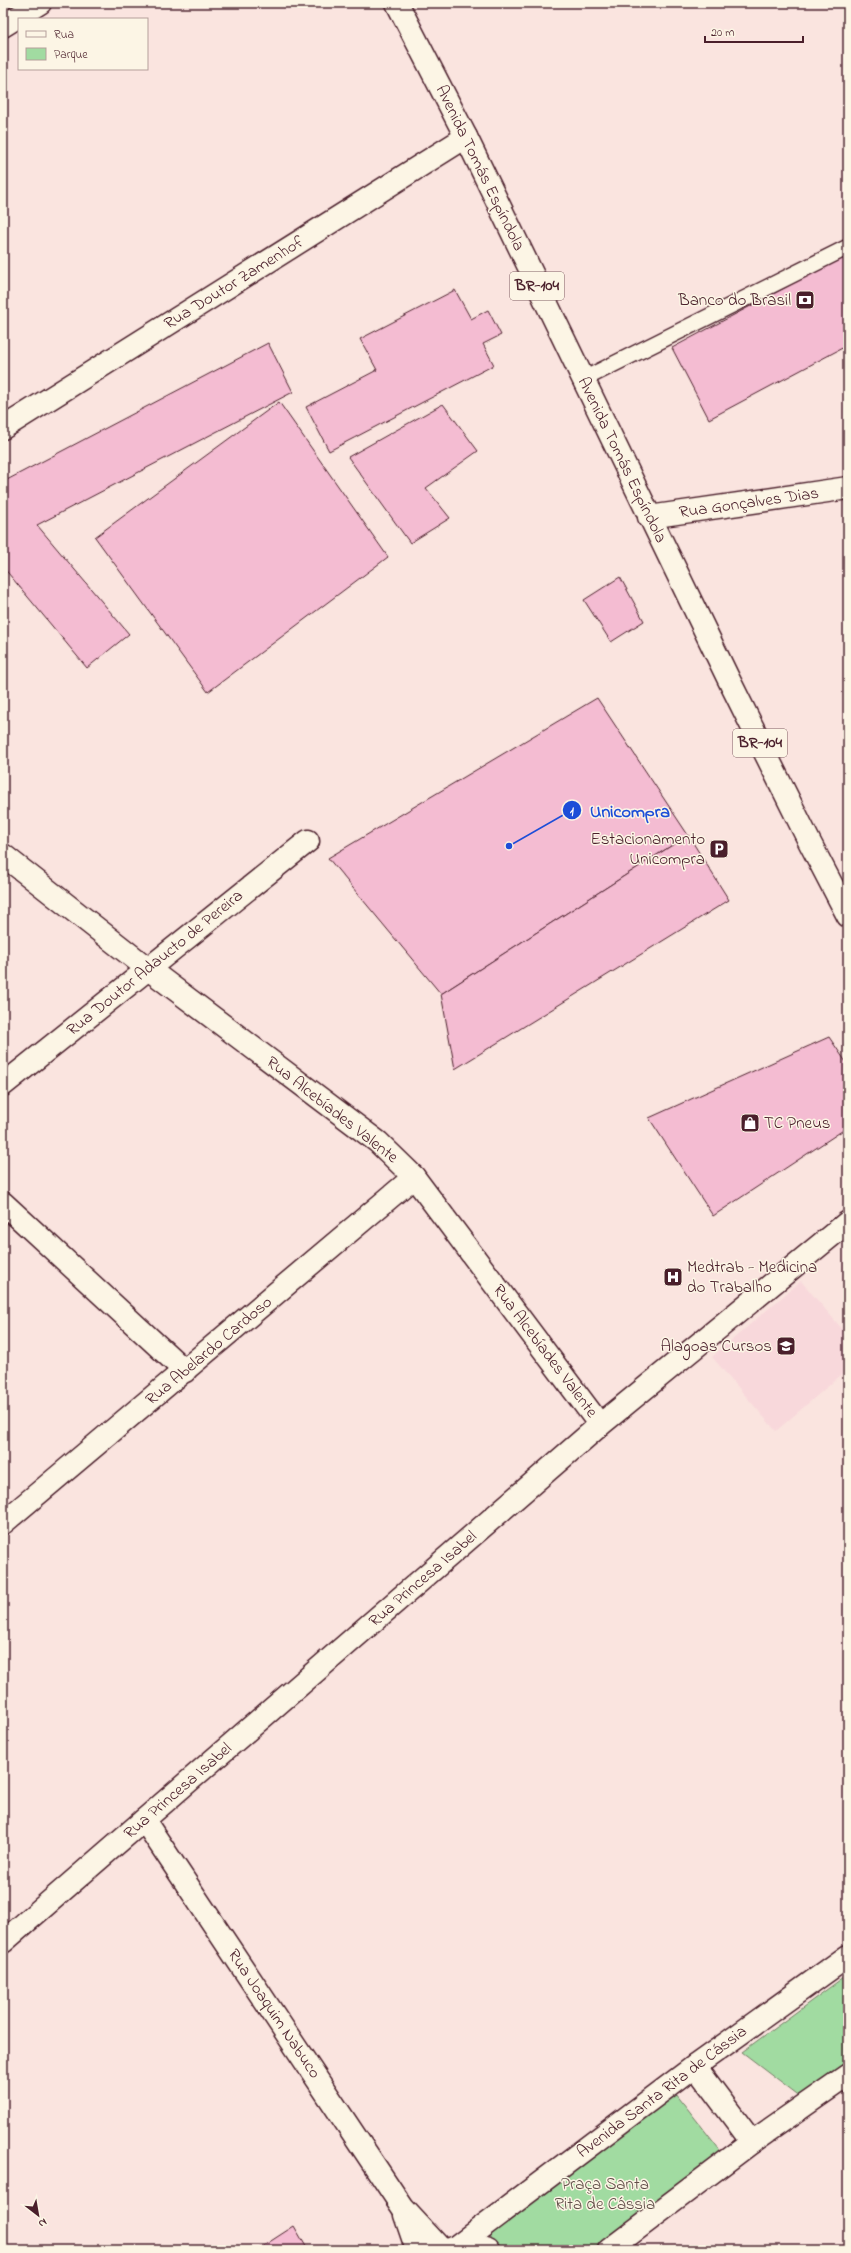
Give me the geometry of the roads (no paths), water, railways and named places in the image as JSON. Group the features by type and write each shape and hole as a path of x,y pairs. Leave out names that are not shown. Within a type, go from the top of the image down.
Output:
{"main road":[{"path":"3,26 40,3"},
{"name":"Avenida Tomás Espíndola","path":"397,3 466,137 649,517 676,569 806,836 848,916"},
{"name":"Rua Doutor Zamenhof","path":"3,428 466,137"},
{"name":"Rua Gonçalves Dias","path":"649,517 848,488"},
{"name":"Rua Doutor Adaucto de Pereira","path":"3,1085 147,968 308,841"},
{"name":"Rua Alcebíades Valente","path":"3,855 147,968 378,1142 414,1177 600,1425"},
{"name":"Rua Abelardo Cardoso","path":"3,1523 414,1177"},
{"path":"3,1204 185,1371"},
{"name":"Rua Princesa Isabel","path":"3,1942 600,1425 848,1222"},
{"name":"Rua Joaquim Nabuco","path":"144,1820 403,2208 449,2248"},
{"name":"Avenida Santa Rita de Cássia","path":"449,2248 695,2066 848,1956"},
{"path":"695,2066 752,2142"},
{"path":"609,2250 752,2142 848,2076"},
{"name":"Rua Joaquim Nabuco","path":"403,2208 417,2250"},
{"path":"449,2248 476,2246 488,2250"}],"lane":[{"path":"582,380 848,247"}],"place":[{"name":"Banco do Brasil","path":"805,300"},
{"name":"Unicompra","path":"509,846"},
{"name":"Estacionamento Unicompra","path":"719,849"},
{"name":"TC Pneus","path":"750,1123"},
{"name":"Medtrab - Medicina do Trabalho","path":"673,1277"},
{"name":"Alagoas Cursos","path":"786,1346"}],"park label":[{"name":"Praça Santa Rita de Cássia","path":"605,2194"}]}
